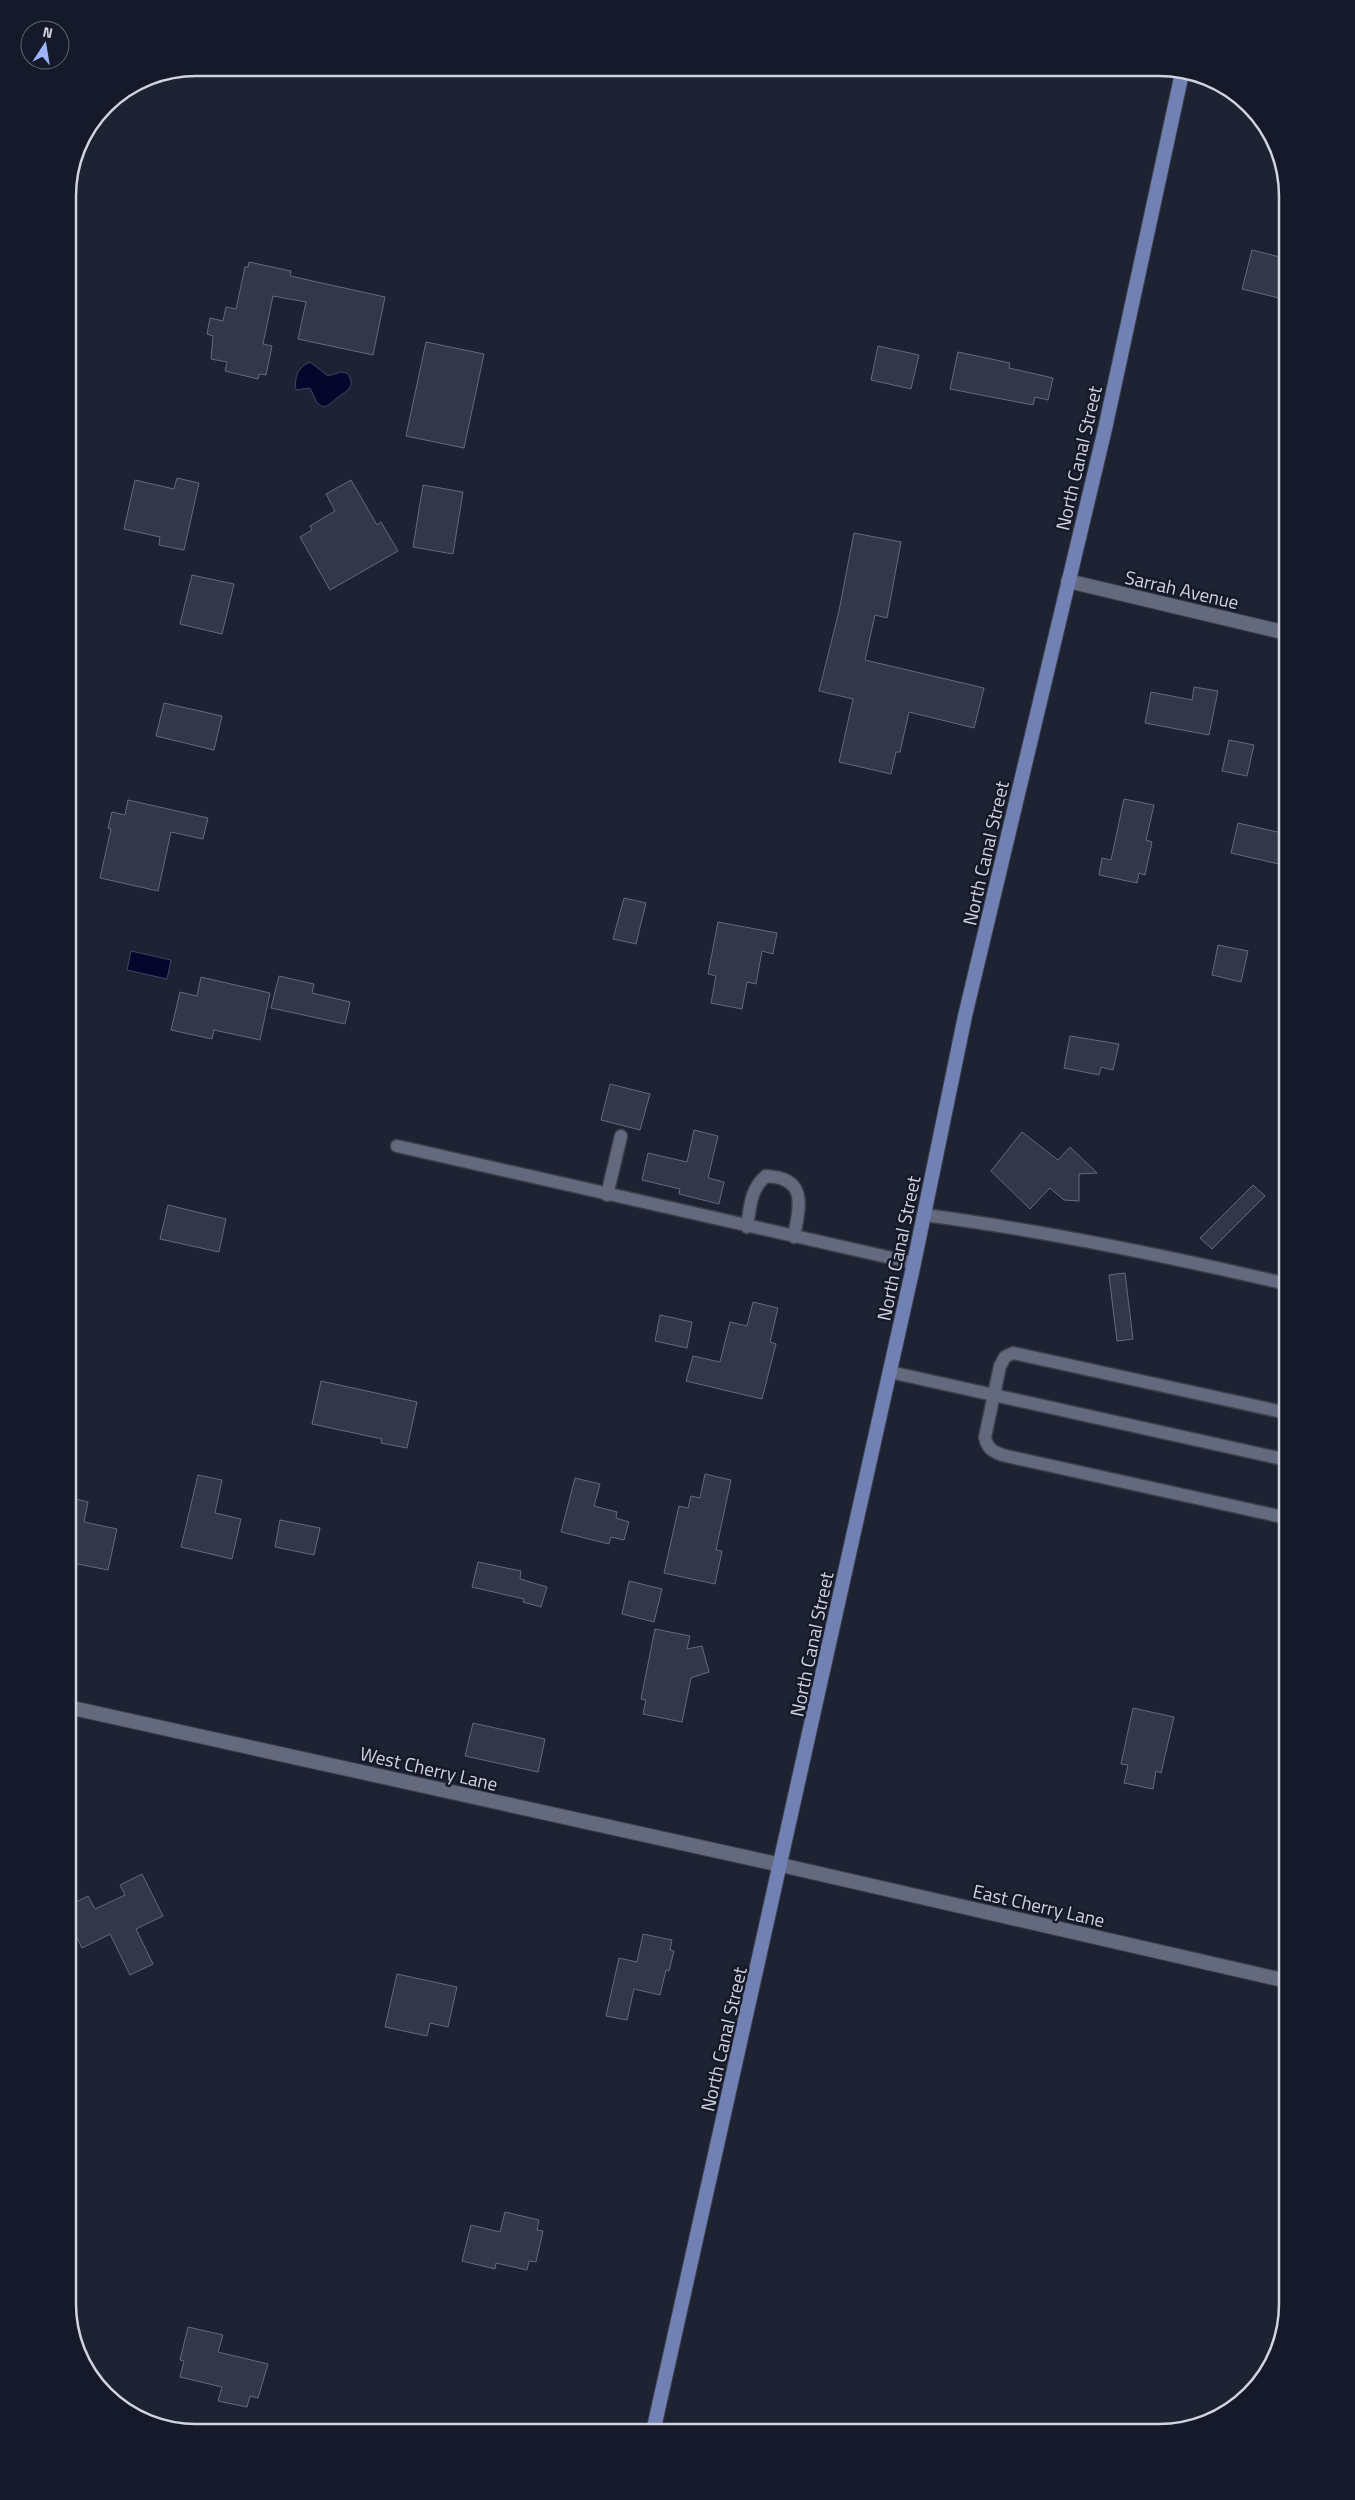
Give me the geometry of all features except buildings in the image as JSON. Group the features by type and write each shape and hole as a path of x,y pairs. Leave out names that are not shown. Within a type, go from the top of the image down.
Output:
{"main road":[{"name":"North Canal Street","path":"655,2423 925,1215 965,1016 1105,429 1181,79"}],"street":[{"name":"Sarrah Avenue","path":"1068,581 1279,631"},
{"name":"West Cherry Lane","path":"76,1708 781,1865"},
{"name":"East Cherry Lane","path":"781,1865 1279,1979"}],"lane":[{"path":"607,1195 621,1136"},
{"path":"397,1146 747,1227 914,1263"},
{"path":"747,1227 753,1191 766,1176 778,1177 793,1184 799,1195 794,1237"},
{"path":"925,1215 1013,1227 1146,1252 1279,1282"},
{"path":"1279,1411 1013,1353 1005,1358 1000,1366 985,1436 986,1444 991,1451 1002,1455 1279,1516"},
{"path":"890,1372 1279,1458"}],"water":[{"path":"310,362 328,376 341,372 347,373 351,382 350,388 323,407 317,403 310,388 296,390 298,373 302,367"},
{"path":"131,951 171,960 167,979 127,970"}]}
